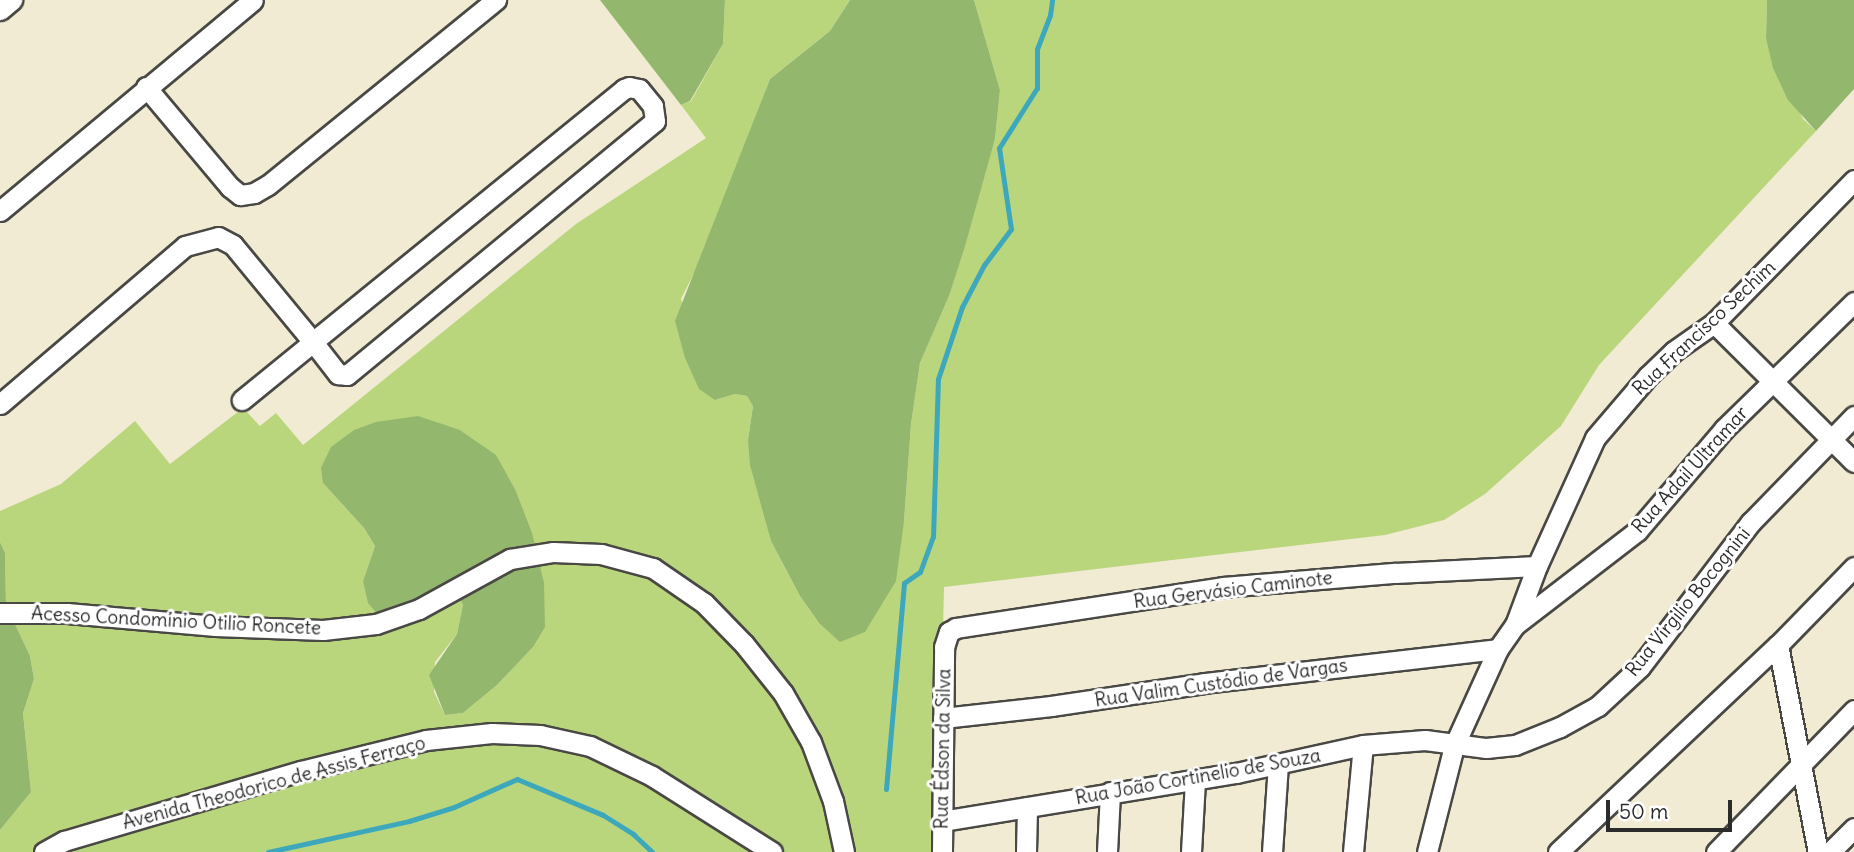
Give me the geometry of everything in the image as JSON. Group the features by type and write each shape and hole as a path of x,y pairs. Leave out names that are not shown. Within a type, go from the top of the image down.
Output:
{"street":[{"path":"0,10 12,0"},
{"path":"0,211 253,0"},
{"path":"146,87 230,187 240,195 254,193 289,169 496,0"},
{"path":"0,404 185,246 219,237 233,245 313,342 338,374 347,374 655,121 653,106 639,89 624,89 313,342 242,400"},
{"name":"Rua Francisco Sechim","path":"1515,625 1537,566 1595,438 1648,376 1674,351 1714,323 1854,180"},
{"name":"Rua Adail Ultramar","path":"1515,625 1637,531 1724,429 1771,380 1854,302"},
{"path":"1714,323 1854,461"},
{"name":"Rua Vírgilio Bocognini","path":"1454,746 1515,745 1560,727 1598,706 1640,667 1751,522 1854,416"},
{"name":"Acesso Condomínio Otilio Roncete","path":"0,613 66,613 215,626 323,630 376,624 419,609 510,559 552,552 601,554 653,568 704,603 744,644 783,693 811,742 833,802 844,852"},
{"name":"Rua Gervásio Caminote","path":"944,647 949,632 956,628 1223,587 1395,573 1537,566"},
{"path":"1558,852 1778,645 1854,567"},
{"path":"1427,852 1454,746 1498,649 1515,625"},
{"path":"1778,645 1818,852"},
{"name":"Rua Édson da Silva","path":"942,852 944,647"},
{"name":"Rua Valim Custódio de Vargas","path":"943,718 1051,706 1204,683 1498,649"},
{"path":"1716,852 1854,710"},
{"name":"Avenida Theodorico de Assis Ferraço","path":"44,852 64,841 301,771 426,740 492,733 540,735 590,746 652,776 772,852"},
{"name":"Rua João Cortinelio de Souza","path":"942,821 1195,780 1363,745 1424,740 1454,746"},
{"path":"1353,852 1363,745"},
{"path":"1272,852 1278,764"},
{"path":"1191,852 1195,780"},
{"path":"1107,852 1110,792"},
{"path":"1026,852 1027,807"},
{"path":"1830,852 1854,828"}],"green space":[{"path":"600,0 725,0 723,44 690,101 681,105"},
{"path":"725,0 850,0 830,31 770,79 700,261 681,299 715,400 735,394 747,396 753,406 748,440 771,541 800,596 819,623 904,521 911,424 920,363 949,296 995,139 1000,90 974,0 1767,0 1766,38 1803,119 1816,131 1599,365 1561,426 1485,494 1444,520 1385,535 944,587 938,852 0,852 0,830 31,792 23,713 34,679 30,656 6,605 5,553 0,542 0,511 61,484 135,421 170,464 243,408 260,426 276,413 303,445 576,224 706,138 681,105 691,101 723,44","holes":["460,430 496,456 515,489 533,647 497,685 463,713 445,715 434,692 435,662 457,634 463,605 459,597 363,581 375,546 364,528 323,483"]},
{"path":"850,0 974,0 1000,90 995,139 965,246 949,296 920,363 911,424 904,521 896,581 865,632 840,642 819,623 800,596 771,541 750,465 748,440 753,406 747,396 735,394 715,400 699,389 685,358 675,321 770,79 830,31"},
{"path":"1767,0 1854,0 1854,89 1816,131 1788,100 1773,68 1766,38"},
{"path":"418,416 460,430 496,455 515,489 532,533 544,583 545,627 533,647 497,685 463,713 445,715 429,675 457,634 463,605 459,597 380,617 368,603 363,581 375,546 364,528 323,483 321,468 331,447 354,430 376,422"},
{"path":"0,542 5,553 6,605 30,656 34,679 23,713 31,792 0,830"}],"waterway":[{"path":"886,789 904,583 920,572 933,537 938,379 962,307 984,265 1011,229 999,148 1037,88 1037,49 1050,15 1052,0"},
{"path":"268,852 409,821 454,807 517,779 603,815 633,834 652,852"}]}
